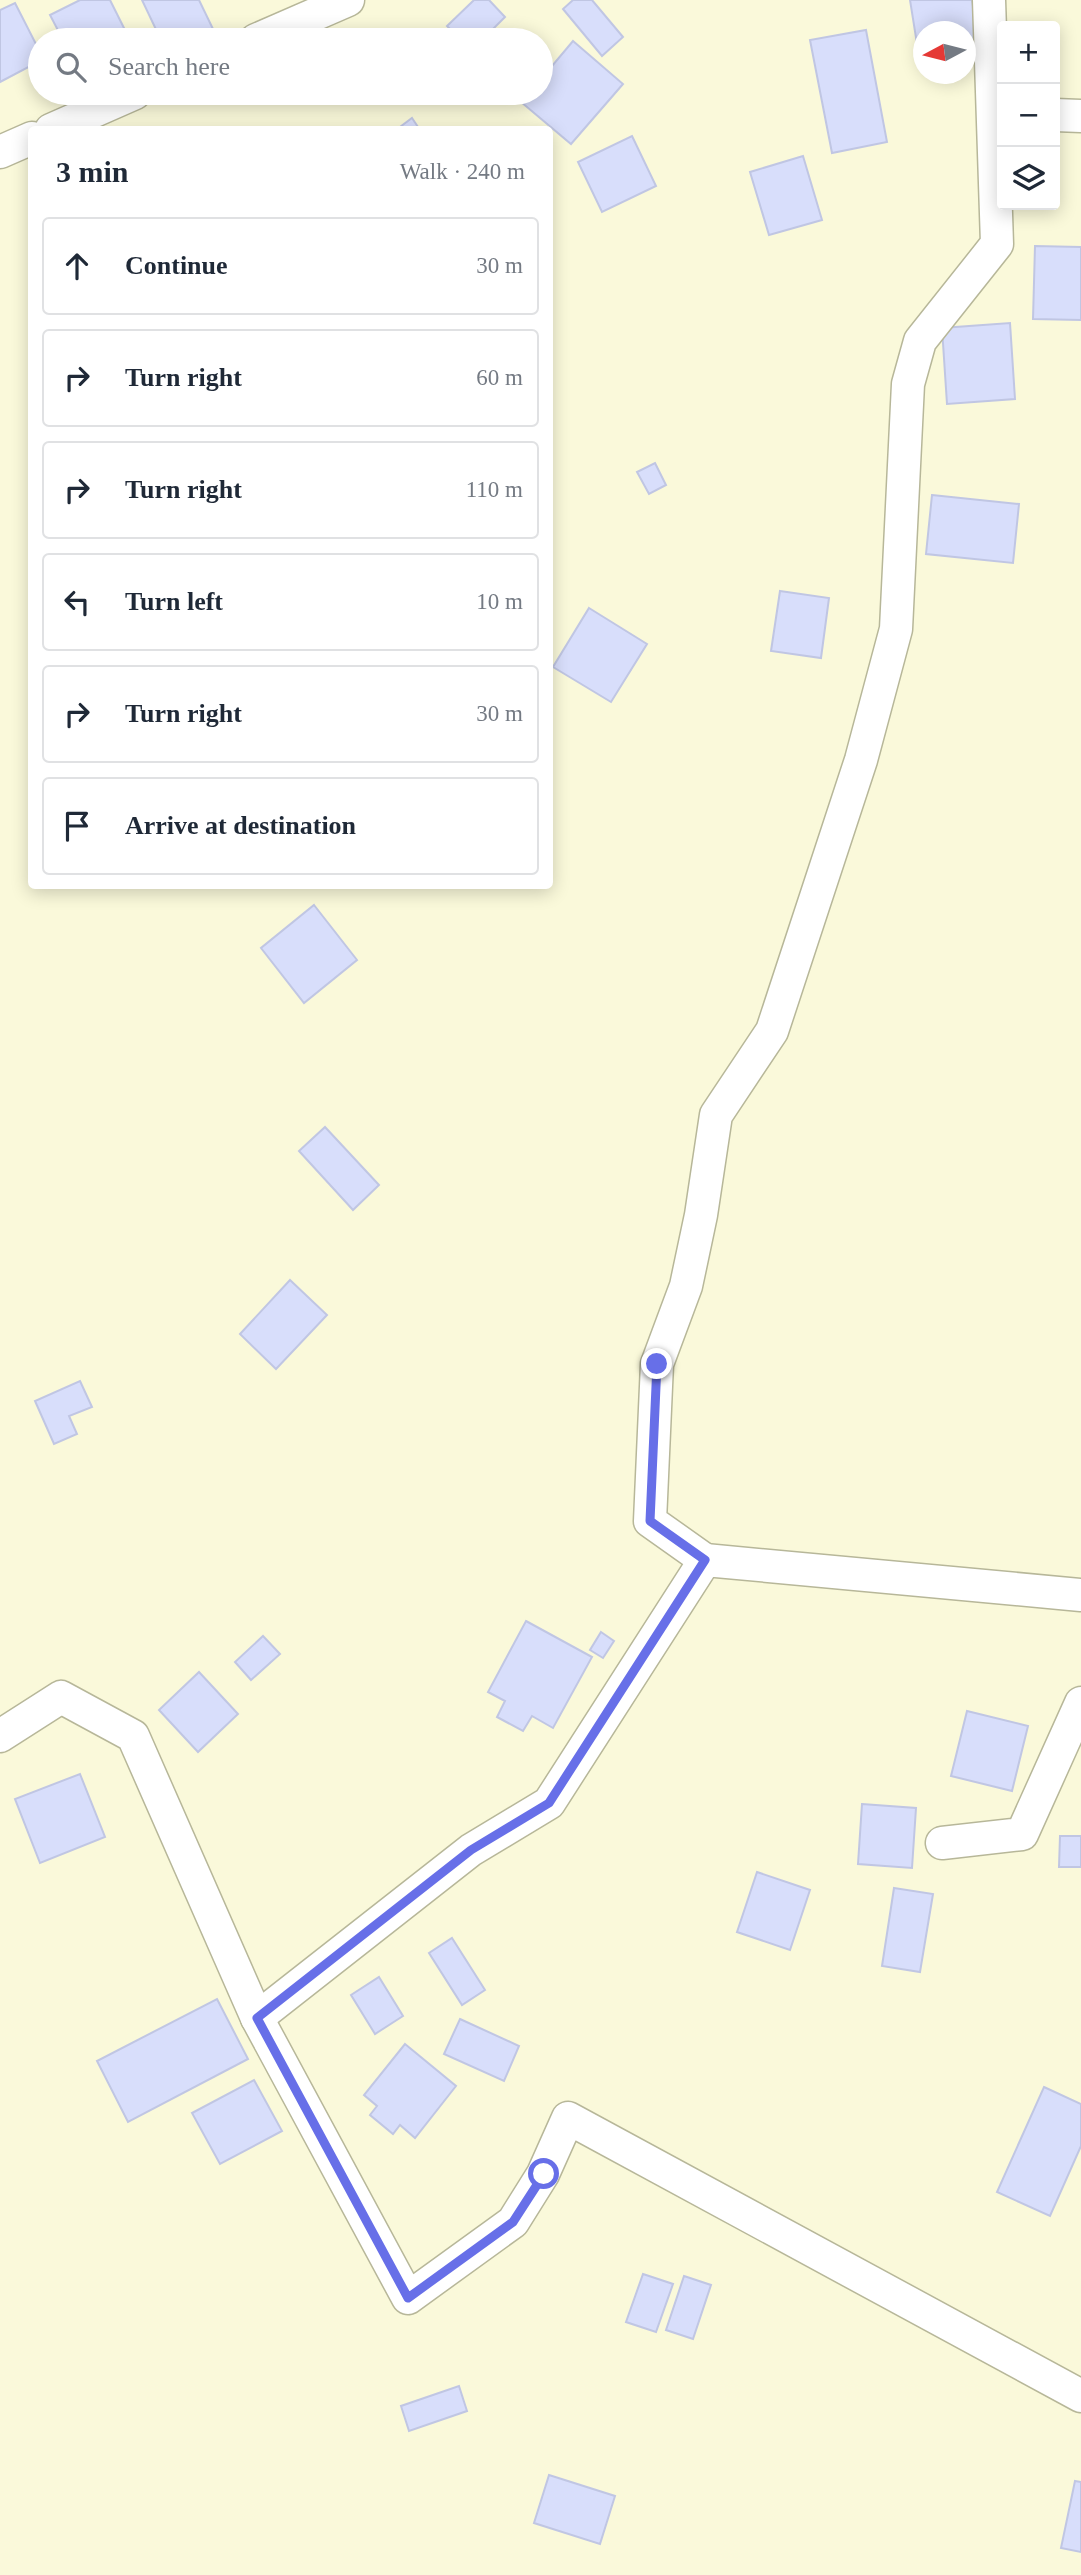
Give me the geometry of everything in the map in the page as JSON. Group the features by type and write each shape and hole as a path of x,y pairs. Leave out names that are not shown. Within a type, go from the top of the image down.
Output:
{"street":[{"path":"284,28 348,0"},
{"path":"989,0 997,100"},
{"path":"60,126 108,105"},
{"path":"1060,114 1081,116"},
{"path":"0,152 28,140"},
{"path":"998,147 997,244 920,341 908,384 896,629 861,760 772,1031 716,1115 701,1215 686,1286 657,1364 650,1521 705,1560 1081,1595"},
{"path":"257,2018 471,1850 549,1803 705,1560"},
{"path":"0,1736 61,1697 133,1736 257,2018 408,2298 513,2222 544,2174 568,2118 1081,2396"},
{"path":"942,1843 1023,1834 1081,1703"}],"building":[{"path":"80,0 110,0 124,28 57,28 50,15"},
{"path":"142,0 199,0 213,28 155,28"},
{"path":"474,0 489,0 505,17 494,28 447,26"},
{"path":"573,0 592,0 623,37 602,56 563,9"},
{"path":"910,0 972,0 976,21 913,21"},
{"path":"15,3 28,28 28,67 0,82 0,10"},
{"path":"976,23 982,58 976,59"},
{"path":"866,30 887,142 832,153 810,40"},
{"path":"573,41 623,84 571,144 553,126 525,105 553,105 553,65"},
{"path":"412,118 417,126 401,126"},
{"path":"632,136 656,186 602,212 578,162"},
{"path":"803,156 822,220 769,235 750,172"},
{"path":"1035,246 1081,247 1081,320 1033,319"},
{"path":"1010,323 1015,399 947,404 942,328"},
{"path":"655,463 666,485 649,494 637,472"},
{"path":"932,495 1019,504 1013,563 926,554"},
{"path":"780,591 829,598 821,658 771,651"},
{"path":"589,608 647,644 611,702 553,667"},
{"path":"314,905 357,960 304,1003 261,948"},
{"path":"325,1127 379,1185 353,1210 299,1151"},
{"path":"290,1280 327,1315 276,1369 240,1334"},
{"path":"80,1381 92,1407 69,1416 77,1434 54,1444 35,1401"},
{"path":"526,1621 592,1657 553,1728 532,1716 523,1731 497,1717 505,1701 488,1692"},
{"path":"601,1632 614,1641 603,1658 590,1650"},
{"path":"263,1636 280,1654 251,1680 235,1662"},
{"path":"199,1672 238,1714 198,1752 159,1710"},
{"path":"967,1711 1028,1726 1012,1791 951,1776"},
{"path":"80,1774 105,1837 40,1863 15,1799"},
{"path":"862,1804 916,1808 912,1868 858,1864"},
{"path":"1060,1836 1081,1836 1081,1867 1059,1867"},
{"path":"757,1872 810,1890 790,1950 737,1932"},
{"path":"894,1888 933,1894 920,1972 882,1966"},
{"path":"452,1938 485,1990 462,2005 429,1953"},
{"path":"379,1977 403,2016 375,2034 351,1995"},
{"path":"217,1999 248,2059 128,2122 97,2061"},
{"path":"460,2019 519,2046 504,2081 444,2054"},
{"path":"405,2044 456,2086 415,2138 400,2125 393,2134 370,2115 377,2106 364,2095"},
{"path":"254,2080 282,2131 220,2164 192,2113"},
{"path":"1044,2087 1081,2104 1081,2146 1050,2216 997,2192"},
{"path":"643,2274 673,2284 656,2332 626,2322"},
{"path":"684,2276 711,2285 693,2339 666,2330"},
{"path":"459,2386 467,2411 409,2431 401,2406"},
{"path":"549,2475 615,2496 600,2544 534,2523"},
{"path":"1075,2481 1081,2482 1081,2552 1061,2548"}],"route":[{"path":"544,2174 513,2222 408,2298 257,2018 471,1850 549,1803 705,1560 650,1521 657,1364"}]}
